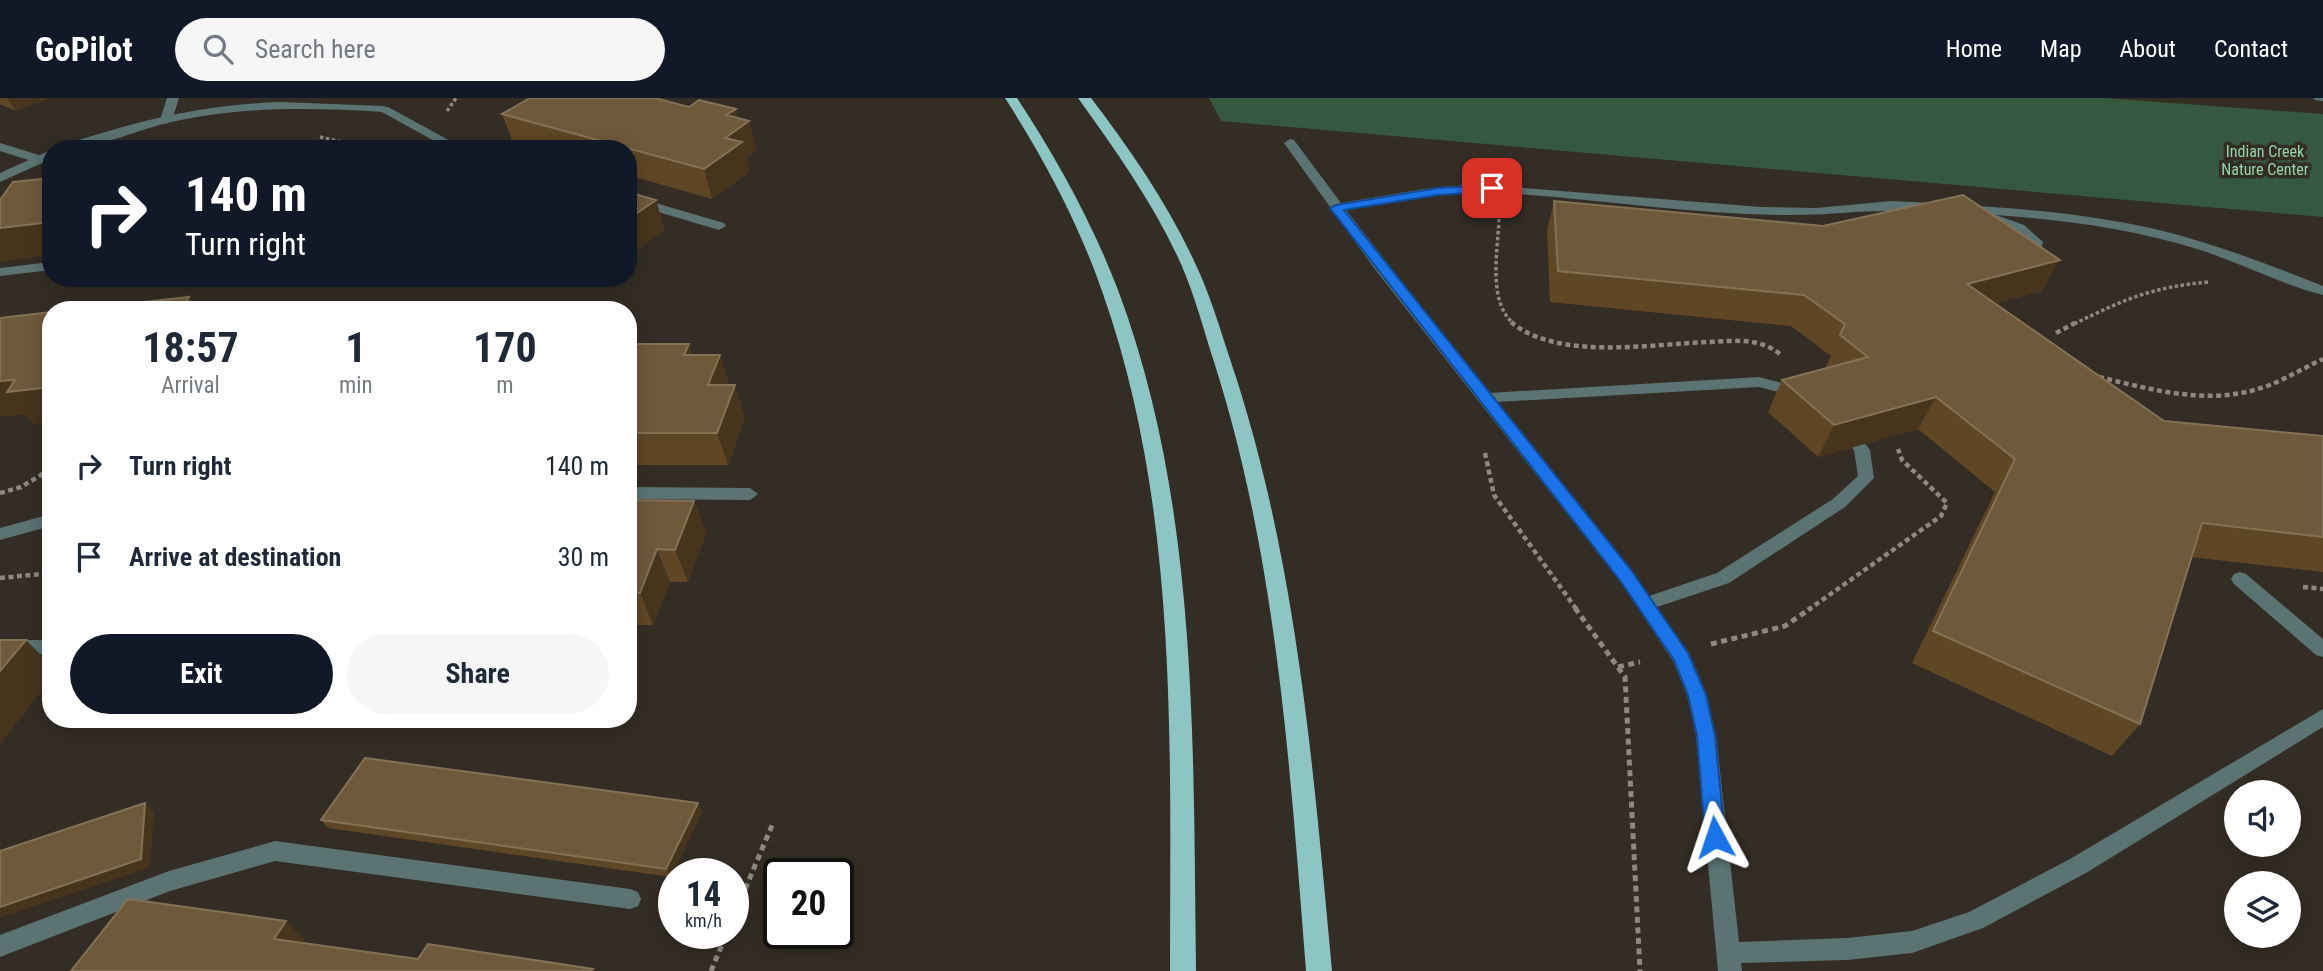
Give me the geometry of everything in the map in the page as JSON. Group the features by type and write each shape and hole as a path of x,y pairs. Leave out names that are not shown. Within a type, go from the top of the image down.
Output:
{"highway":[{"path":"1011,98 1043,144 1074,201 1107,278 1137,377 1163,501 1180,683 1183,971"},
{"path":"1084,98 1114,136 1188,264 1226,368 1260,487 1293,677 1320,971"}],"street":[{"path":"166,120 173,98"},
{"path":"91,140 113,132 166,120 243,107 316,105 384,109 442,140"},
{"path":"1290,143 1336,208 1625,575 1682,658 1697,695 1706,736 1729,962 1913,942 1975,921 2078,866 2323,717"},
{"path":"0,147 42,157"},
{"path":"0,178 42,158"},
{"path":"1336,208 1424,193 1475,188 1761,211 1816,212 1892,205 1969,209 2050,216 2131,228 2236,258 2323,291"},
{"path":"637,202 719,226"},
{"path":"1969,209 2019,228 2036,242 2034,255 2012,260"},
{"path":"0,272 42,267"},
{"path":"1484,398 1759,382 1809,395 1818,403"},
{"path":"1645,604 1723,578 1839,503 1866,478 1865,455 1861,445 1835,420"},
{"path":"637,493 750,494"},
{"path":"0,534 42,522"},
{"path":"2240,579 2323,650"},
{"path":"0,647 42,647"},
{"path":"0,946 169,881 275,851 629,899"}],"path":[{"path":"2056,334 2127,298 2172,285 2209,282"},
{"path":"2098,377 2170,394 2216,397 2255,390 2323,359"},
{"path":"1484,447 1494,495 1625,677 1640,971"},
{"path":"0,493 22,487 42,475"},
{"path":"0,578 42,574"},
{"path":"1618,667 1640,662"},
{"path":"749,880 773,823"},
{"path":"711,971 720,949"}],"green space":[{"name":"Indian Creek Nature Center","path":"1209,98 2104,98 2323,114 2323,217 1221,121"}],"building":[{"path":"530,98 659,98 689,107 699,100 736,109 726,115 749,121 725,138 742,142 704,169 637,151 637,140 597,140 502,114"},
{"path":"42,179 42,223 0,228 0,200 13,182"},
{"path":"637,195 656,200 637,213"},
{"path":"1963,195 2060,260 1967,284 2164,421 2323,436 2323,537 2202,523 2140,724 1933,631 2015,459 1936,397 1834,425 1782,380 1868,357 1840,335 1845,324 1804,295 1558,271 1554,201 1823,226"},
{"path":"189,297 187,301 153,301"},
{"path":"42,313 42,388 7,392 15,380 0,381 0,318"},
{"path":"637,344 689,344 684,355 720,355 708,385 735,385 717,433 637,433"},
{"path":"637,500 694,501 675,550 657,549 640,593 637,593"},
{"path":"0,640 26,640 0,671"},
{"path":"365,758 698,803 671,858 658,858 658,868 321,820"},
{"path":"145,803 141,859 0,907 0,851"},
{"path":"128,899 286,921 274,939 418,959 428,944 593,969 71,971"}],"route":[{"path":"1492,188 1438,191 1336,208 1625,575 1682,658 1697,695 1706,736 1715,837"}]}
